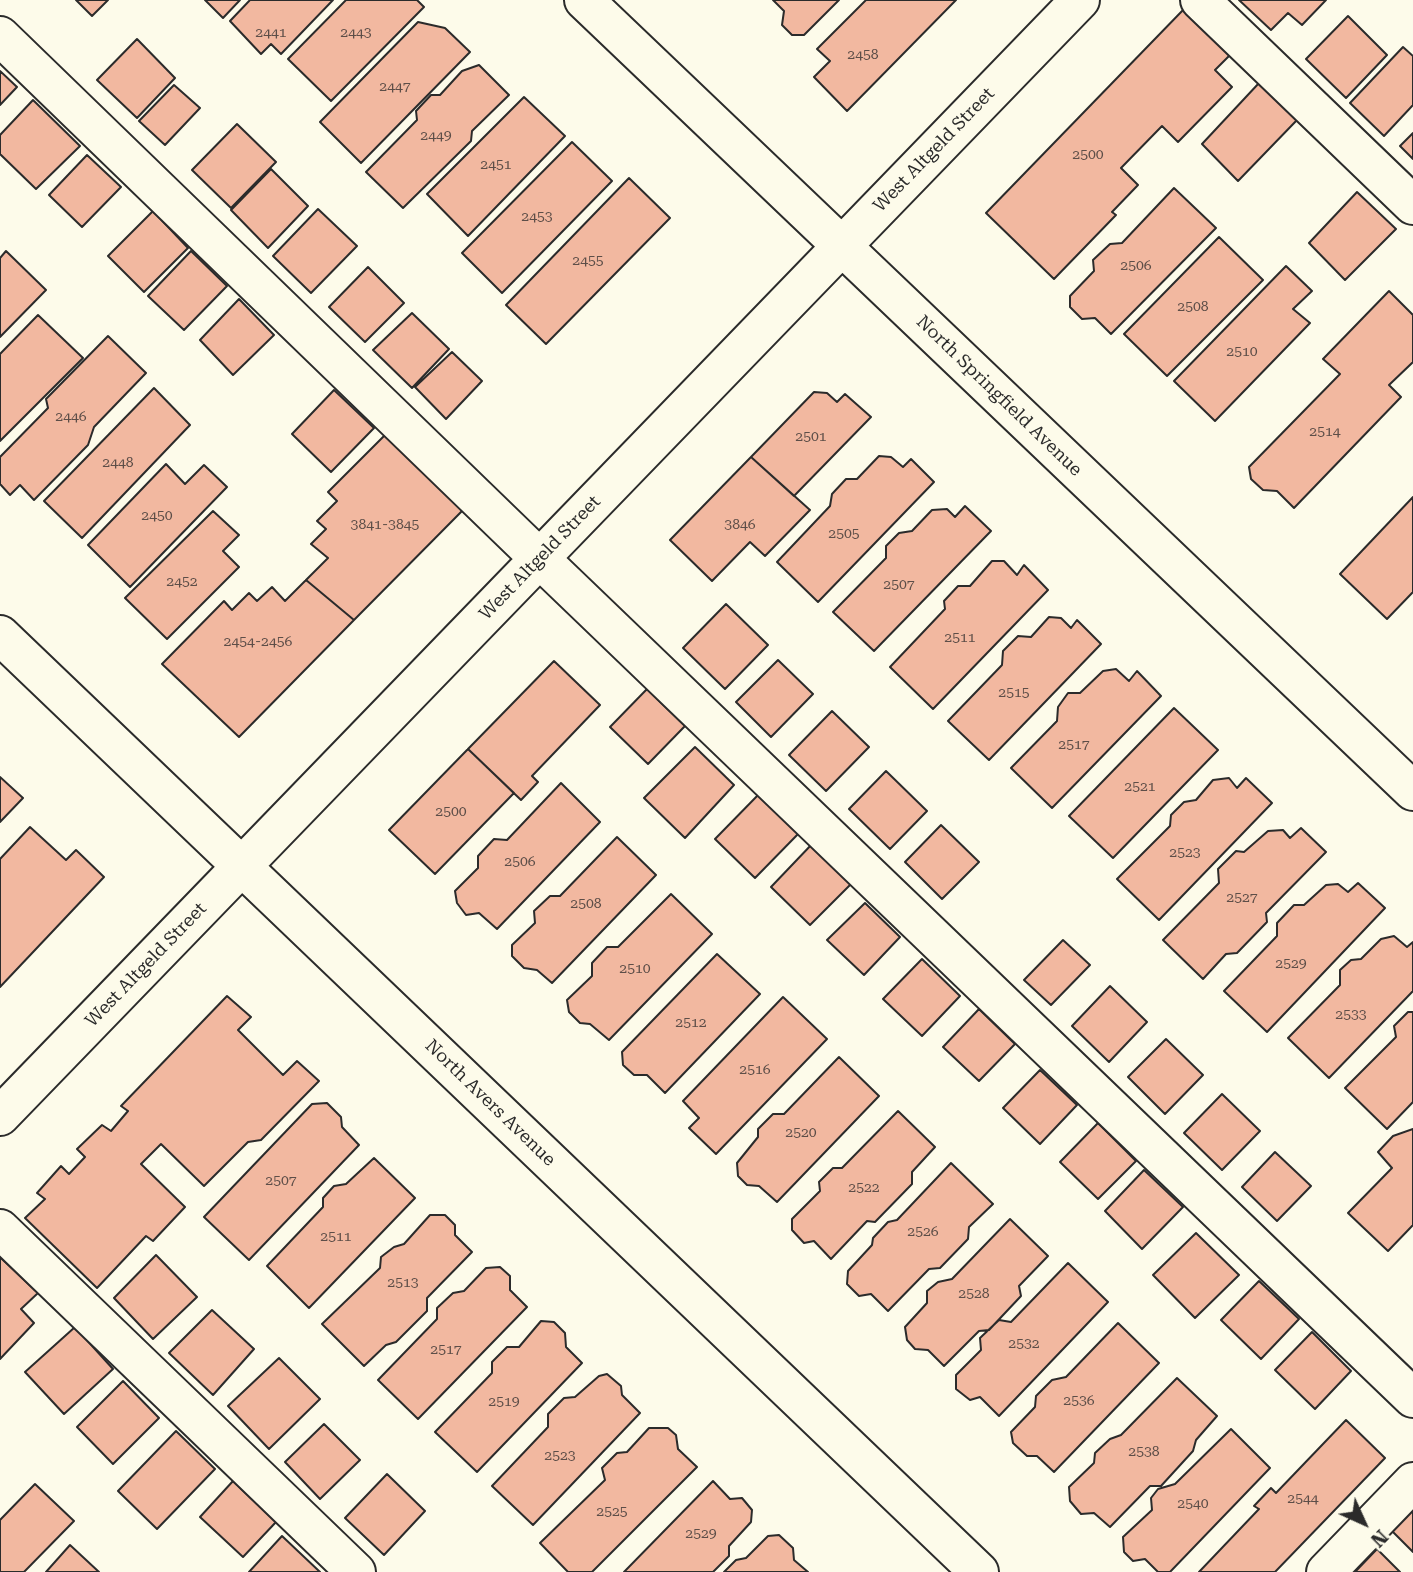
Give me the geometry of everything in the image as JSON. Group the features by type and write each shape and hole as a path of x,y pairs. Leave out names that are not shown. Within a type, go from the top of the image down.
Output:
{"street":[{"name":"North Springfield Avenue","path":"584,0 1413,792"},
{"name":"West Altgeld Street","path":"0,1116 1080,0"},
{"path":"1200,0 1413,205"},
{"path":"0,36 1413,1398"},
{"name":"North Avers Avenue","path":"0,635 979,1572"},
{"path":"0,1229 356,1572"},
{"path":"1326,1572 1413,1482"}],"building":[{"path":"76,0 108,0 92,16"},
{"path":"205,0 240,0 223,18"},
{"path":"250,0 333,0 281,54 271,44 261,54 230,21"},
{"path":"346,0 417,0 424,7 331,101 288,59"},
{"path":"773,0 839,0 804,35 792,35 782,25 784,11"},
{"path":"866,0 956,0 847,111 814,77 830,61 817,49"},
{"path":"1239,0 1326,0 1302,25 1288,13 1271,30"},
{"path":"1184,9 1231,54 1215,70 1232,87 1178,142 1162,126 1121,168 1138,185 1112,212 1116,215 1054,279 986,213"},
{"path":"1348,16 1387,55 1346,98 1306,59"},
{"path":"418,22 445,28 470,52 361,163 320,122"},
{"path":"137,39 175,78 137,118 97,80"},
{"path":"1403,47 1413,56 1413,105 1384,136 1350,103"},
{"path":"479,65 509,95 472,131 471,141 403,208 366,172 417,120 416,111 431,95 440,95 462,71"},
{"path":"0,71 17,87 0,105"},
{"path":"1259,83 1297,120 1238,181 1202,144"},
{"path":"174,85 200,108 165,145 139,121"},
{"path":"524,97 565,136 468,236 427,194"},
{"path":"33,100 80,146 36,189 0,154 0,135"},
{"path":"237,124 276,162 231,208 192,170"},
{"path":"1413,133 1413,159 1400,146"},
{"path":"572,142 612,181 502,293 462,253"},
{"path":"87,155 121,187 82,227 49,195"},
{"path":"271,169 308,206 268,248 231,210"},
{"path":"629,178 670,218 546,344 506,305"},
{"path":"1174,188 1216,228 1111,334 1095,318 1082,319 1070,307 1070,296 1094,271 1093,260 1110,244 1122,243"},
{"path":"1357,192 1396,229 1345,280 1309,243"},
{"path":"318,209 357,246 311,293 273,256"},
{"path":"153,211 188,248 144,292 108,256"},
{"path":"1219,237 1263,280 1167,376 1124,334"},
{"path":"6,251 46,290 0,337 0,258"},
{"path":"191,251 227,286 184,330 148,296"},
{"path":"1286,266 1312,291 1293,309 1310,323 1215,421 1174,381"},
{"path":"368,267 404,303 365,342 329,307"},
{"path":"1389,291 1413,315 1413,362 1389,385 1401,397 1294,508 1277,491 1263,490 1251,479 1249,467 1340,374 1323,359"},
{"path":"239,299 274,335 233,375 200,340"},
{"path":"412,313 449,349 412,388 373,350"},
{"path":"38,315 83,358 0,441 0,354"},
{"path":"108,336 146,373 94,427 88,445 34,500 20,485 10,495 0,484 0,457 48,408 46,399"},
{"path":"452,352 482,381 446,419 415,387"},
{"path":"154,388 190,425 82,538 44,501"},
{"path":"334,390 374,428 331,472 292,434"},
{"path":"814,392 827,393 837,402 845,394 871,417 794,496 751,457"},
{"path":"387,433 464,509 354,620 306,580 328,558 311,544 326,529 317,521 337,501 328,492"},
{"path":"879,456 891,457 903,467 911,459 934,482 818,602 777,562 830,506 832,494 846,479 857,479"},
{"path":"751,457 810,510 765,556 750,542 712,581 670,540"},
{"path":"166,464 185,484 204,465 227,487 130,587 88,545"},
{"path":"1413,497 1413,592 1387,619 1340,574"},
{"path":"965,506 991,531 874,651 833,612 886,558 886,546 899,533 912,531 932,510 947,509 955,517"},
{"path":"213,511 239,535 223,551 239,567 167,639 125,598"},
{"path":"992,561 1004,561 1017,575 1024,565 1048,590 933,709 890,667 945,609 944,601 958,586 970,586"},
{"path":"306,580 354,620 239,737 162,664 224,601 232,610 249,593 257,601 272,587 285,601"},
{"path":"726,604 768,645 725,689 683,648"},
{"path":"1049,617 1061,618 1071,628 1077,620 1101,644 989,760 948,721 1002,665 1003,651 1018,636 1031,637"},
{"path":"778,660 813,694 771,737 736,702"},
{"path":"554,661 600,705 532,776 538,782 521,800 468,749"},
{"path":"1116,669 1129,681 1137,671 1161,696 1052,808 1011,768 1057,721 1058,707 1068,693 1080,693 1103,671"},
{"path":"647,689 685,726 648,764 610,727"},
{"path":"1174,708 1218,750 1113,858 1069,816"},
{"path":"832,711 869,747 826,791 789,755"},
{"path":"695,747 734,785 685,838 644,798"},
{"path":"468,749 514,793 435,874 389,830"},
{"path":"886,771 927,811 890,849 849,809"},
{"path":"0,777 23,798 0,822"},
{"path":"1229,778 1237,788 1246,778 1272,803 1159,920 1117,879 1170,826 1171,815 1184,802 1196,800 1213,780"},
{"path":"561,783 600,822 497,929 479,913 466,915 457,903 455,891 478,868 478,856 494,839 507,840"},
{"path":"760,793 800,832 755,878 715,839"},
{"path":"941,825 979,862 942,899 905,862"},
{"path":"30,827 66,860 76,850 104,877 0,987 0,859"},
{"path":"1301,828 1326,852 1266,913 1267,922 1237,953 1226,954 1203,979 1163,940 1219,883 1218,869 1236,851 1244,852 1268,831 1283,830 1290,838"},
{"path":"617,837 656,875 552,983 537,970 524,968 512,956 512,945 535,923 534,911 550,896 560,896"},
{"path":"813,843 853,882 810,925 771,887"},
{"path":"1358,883 1385,908 1267,1032 1224,991 1277,936 1277,923 1294,905 1304,905 1326,885 1338,884 1348,892"},
{"path":"671,894 712,934 609,1040 590,1024 580,1023 569,1012 567,1000 592,976 592,963 607,947 618,947"},
{"path":"865,903 900,937 864,975 827,940"},
{"path":"1394,936 1407,947 1413,942 1413,991 1329,1078 1288,1038 1340,985 1340,970 1351,960 1361,959 1381,939"},
{"path":"1063,940 1090,965 1051,1005 1024,980"},
{"path":"717,954 760,994 665,1093 647,1075 634,1075 623,1065 622,1052"},
{"path":"922,959 960,996 922,1036 883,999"},
{"path":"1110,986 1147,1022 1109,1062 1072,1026"},
{"path":"227,996 251,1017 238,1030 283,1075 297,1061 319,1081 261,1140 248,1142 204,1186 161,1144 141,1164 185,1207 153,1241 146,1236 97,1288 25,1218 45,1199 37,1193 61,1166 69,1174 85,1157 77,1149 102,1125 111,1131 128,1111 121,1106"},
{"path":"783,997 827,1039 716,1154 689,1128 699,1118 683,1101"},
{"path":"979,1009 1015,1044 979,1081 943,1047"},
{"path":"1408,1012 1413,1012 1413,1102 1387,1129 1345,1088 1396,1037 1394,1026"},
{"path":"1166,1039 1203,1075 1165,1114 1128,1077"},
{"path":"839,1057 879,1096 777,1202 759,1186 747,1185 738,1176 737,1163 758,1137 758,1129 773,1114 784,1114"},
{"path":"1040,1070 1077,1105 1040,1144 1003,1108"},
{"path":"1222,1094 1260,1131 1222,1170 1184,1133"},
{"path":"327,1103 341,1117 342,1127 359,1145 249,1260 204,1217 312,1104"},
{"path":"898,1111 935,1147 912,1172 912,1184 875,1222 867,1221 831,1259 814,1241 804,1243 792,1230 792,1219 820,1191 819,1182 833,1168 842,1168"},
{"path":"1098,1123 1136,1161 1098,1199 1060,1162"},
{"path":"1413,1129 1413,1225 1388,1251 1348,1213 1392,1168 1378,1152 1393,1136"},
{"path":"1275,1152 1311,1186 1277,1221 1242,1187"},
{"path":"374,1158 415,1198 309,1308 267,1266 323,1207 323,1198 334,1186 346,1184"},
{"path":"951,1163 993,1204 969,1227 968,1239 940,1268 929,1269 888,1311 871,1294 859,1296 847,1284 848,1271 872,1245 873,1238 888,1222 897,1220"},
{"path":"1144,1170 1183,1207 1142,1249 1105,1211"},
{"path":"430,1215 445,1215 455,1225 455,1235 472,1252 427,1298 427,1311 396,1342 386,1345 364,1366 322,1324 380,1268 381,1257 394,1247 404,1244"},
{"path":"1010,1219 1048,1256 1019,1286 1021,1296 989,1330 979,1331 944,1366 928,1350 915,1349 907,1340 905,1327 927,1303 927,1291 938,1282 952,1279"},
{"path":"1196,1233 1239,1275 1195,1318 1153,1275"},
{"path":"156,1255 197,1297 153,1339 114,1298"},
{"path":"0,1257 38,1293 21,1309 34,1323 0,1359"},
{"path":"1068,1263 1108,1302 999,1416 980,1397 970,1400 956,1389 956,1375 981,1350 980,1338 999,1320 1011,1322"},
{"path":"500,1267 510,1276 510,1290 527,1307 418,1419 378,1380 437,1319 437,1308 453,1293 464,1291 486,1268"},
{"path":"1259,1281 1299,1319 1261,1359 1221,1320"},
{"path":"212,1310 254,1349 213,1395 169,1353"},
{"path":"541,1321 554,1322 565,1333 566,1347 582,1363 477,1472 435,1432 492,1373 492,1362 507,1347 519,1347"},
{"path":"1118,1323 1159,1363 1054,1472 1037,1456 1027,1456 1013,1443 1011,1432 1035,1407 1036,1396 1052,1380 1066,1377"},
{"path":"75,1327 113,1369 64,1414 25,1372"},
{"path":"1312,1332 1351,1371 1315,1409 1275,1370"},
{"path":"279,1358 320,1399 269,1449 228,1406"},
{"path":"607,1374 621,1386 622,1395 640,1413 533,1525 492,1486 548,1427 548,1414 564,1398 575,1397 599,1376"},
{"path":"1177,1378 1217,1416 1196,1440 1193,1451 1161,1486 1150,1486 1110,1527 1094,1513 1081,1514 1070,1501 1069,1487 1094,1463 1095,1453 1110,1439 1121,1435"},
{"path":"123,1381 159,1418 113,1464 77,1427"},
{"path":"1346,1420 1385,1458 1275,1572 1199,1572 1259,1509 1254,1506 1271,1488 1276,1493"},
{"path":"324,1424 360,1460 320,1499 285,1462"},
{"path":"649,1428 668,1428 676,1435 678,1449 697,1467 592,1572 568,1572 540,1543 605,1480 602,1468 617,1453 627,1452"},
{"path":"1231,1429 1270,1468 1170,1572 1158,1572 1145,1559 1133,1561 1124,1552 1123,1537 1152,1510 1151,1498 1158,1489 1175,1484"},
{"path":"176,1431 215,1469 157,1529 118,1491"},
{"path":"387,1474 425,1511 384,1555 345,1518"},
{"path":"233,1481 276,1522 243,1557 200,1517"},
{"path":"713,1481 730,1499 742,1498 752,1510 751,1522 729,1546 729,1556 713,1572 624,1572"},
{"path":"35,1484 74,1521 24,1572 0,1572 0,1520"},
{"path":"1413,1503 1413,1552 1389,1528"},
{"path":"779,1535 793,1548 794,1560 808,1572 724,1572 736,1560 746,1558 768,1536"},
{"path":"282,1536 320,1572 249,1572"},
{"path":"70,1545 99,1572 46,1572"},
{"path":"1377,1549 1400,1572 1355,1572"}]}
